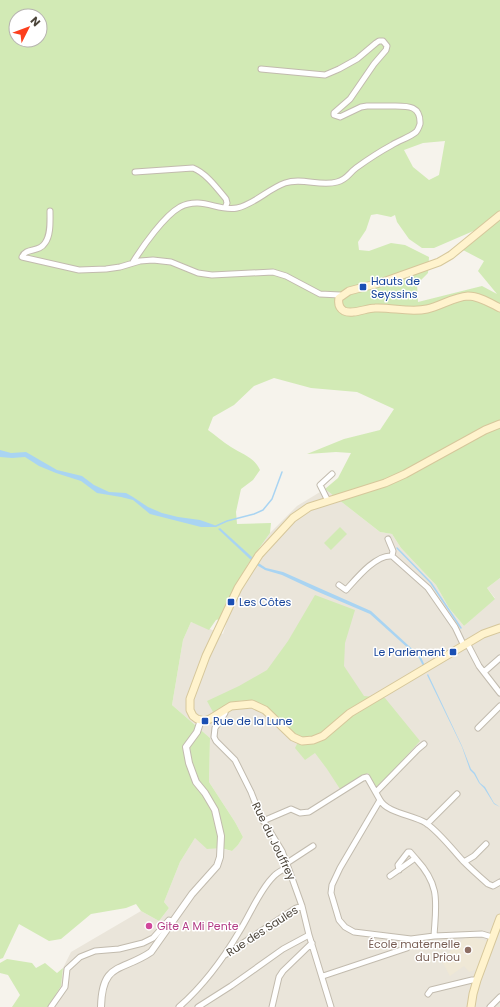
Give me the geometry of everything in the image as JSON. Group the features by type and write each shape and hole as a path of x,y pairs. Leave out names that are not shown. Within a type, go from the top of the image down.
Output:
{"main road":[{"path":"500,215 451,255 439,262 384,282 349,291 340,296 338,303 340,308 345,311 353,312 376,308 411,311 434,308 456,298 468,296 476,297 500,308"},
{"path":"500,424 484,430 405,474 385,483 309,507 293,518 259,555 238,588 206,656 190,699 189,705 191,713 193,716 205,721 225,709 236,705 247,704 259,707 270,714 293,737 302,740 313,740 323,736 350,713 466,644 484,634 500,628"},
{"path":"471,1007 476,980 500,918"}],"street":[{"path":"133,262 161,224 180,207 189,204 201,203 225,208 236,208 286,182 299,181 326,184 338,182 348,177 356,168 390,146 413,134 420,124 418,112 409,106 367,106 361,107 340,117 334,115 334,113 350,98 386,50 387,46 385,43 379,41 356,59 339,69 324,75 261,69"},
{"path":"135,172 196,169 203,173 226,200 225,208"},
{"path":"50,212 49,232 46,243 40,248 27,251 22,257 79,270 120,267 133,262 146,260 165,260 198,273 212,275 273,272 286,276 320,294 340,296"},
{"path":"328,501 320,485 332,474"},
{"path":"388,539 393,551 392,556"},
{"path":"339,585 346,590 370,565 386,555 392,556 428,588 455,627 479,666 500,693"},
{"path":"484,672 500,658"},
{"path":"478,728 500,706"},
{"name":"Rue du Jouffrey","path":"225,709 225,713 215,728 214,737 216,741 235,760 263,821 282,851 302,906 331,1007"},
{"path":"101,1007 103,986 110,974 119,967 151,952 192,894 217,866 220,857 221,836 215,810 205,793 196,782 186,747 198,732 200,720"},
{"path":"376,792 418,748 424,744"},
{"path":"263,821 291,809 300,813 309,812 365,777 369,779 382,803 391,809 416,818 427,824 488,884 493,886 500,882"},
{"path":"427,824 457,794"},
{"path":"380,800 340,868 332,885 332,893 338,920 345,927 354,932 411,939 434,936 482,934 492,937"},
{"path":"464,862 474,856 486,844"},
{"path":"179,1007 196,991 223,956 239,933 267,883 278,872 313,846"},
{"path":"399,870 398,865 408,852 425,868 430,879 436,901 434,936"},
{"path":"390,876 416,859"},
{"name":"Rue des Saules","path":"223,956 302,906"},
{"path":"51,1007 65,986 67,969 80,957 95,950 120,949 143,943 152,938 169,920 172,921"},
{"path":"198,1007 231,986 283,949 309,934"},
{"path":"323,976 407,948 411,939"},
{"path":"272,1007 282,971 312,943"},
{"path":"428,994 431,990 476,980"},
{"path":"490,1007 500,997"}],"shaded area":[{"path":"325,489 380,532 392,534 401,548 436,585 449,608 464,626 495,598 487,588 500,578 500,1007 48,1007 61,986 63,968 71,952 141,911 159,921 169,908 164,902 180,862 195,838 219,848 232,851 243,837 209,782 210,738 172,705 183,640 191,622 223,634 230,612 252,559 270,533 297,506"},
{"name":"École maternelle du Priou","path":"467,936 487,941 477,969 469,972 464,966 450,976 440,958 443,958"}],"green space":[{"path":"0,0 500,0 500,578 487,588 495,599 464,626 449,608 436,585 401,548 392,534 380,532 325,489 338,478 351,453 336,452 307,454 344,439 380,430 394,409 357,392 311,388 274,378 254,386 234,405 213,417 208,430 228,445 251,459 260,470 253,480 241,489 236,512 237,524 271,523 270,533 248,564 220,619 216,620 209,630 191,622 183,640 172,705 210,738 209,782 243,837 232,851 221,848 207,849 195,838 180,862 164,902 169,908 159,921 141,911 136,904 126,908 91,914 61,939 49,941 19,924 3,958 0,959","holes":["445,141 439,175 429,180 413,167 404,150 423,143","377,214 391,217 395,215 397,222 409,239 422,248 434,248 478,229 481,234 463,250 484,261 478,271 497,294 482,286 418,302 417,284 428,273 429,257 405,245 391,243 369,251 359,250 358,242 366,230 371,215"]},
{"path":"340,527 347,534 331,550 324,543"},
{"path":"315,595 355,610 345,643 344,666 364,696 385,698 420,741 376,787 368,773 340,789 315,753 305,760 295,748 297,744 301,744 289,728 266,708 248,701 238,701 213,712 207,701 239,686 267,670 288,641"},
{"path":"7,959 32,963 36,968 45,963 57,973 63,968 61,986 48,1007 12,1007 20,995 8,975 0,973 0,963"}],"water":[{"path":"0,450 11,453 26,452 57,470 82,476 94,485 109,492 126,493 148,507 162,513 200,520 217,526 201,527 150,514 133,500 97,493 81,481 39,466 25,457 0,457"},
{"path":"220,528 253,558 251,560 218,529"},
{"path":"257,562 266,568 283,572 371,611 421,657 425,666 423,666 419,658 370,614 282,575 265,570 255,564"},
{"path":"428,674 462,746 471,769 475,773 480,783 485,787 494,803 500,807 494,804 470,770 462,747 427,675"}],"waterway":[{"path":"216,526 263,510 272,499 282,472"},
{"path":"397,548 431,583 461,628"}],"place":[{"name":"Hauts de Seyssins","path":"363,287"},
{"name":"Les Côtes","path":"231,602"},
{"name":"Le Parlement","path":"453,652"},
{"name":"Rue de la Lune","path":"205,721"},
{"name":"Gite A Mi Pente","path":"149,926"},
{"name":"École maternelle du Priou","path":"468,950"}]}
